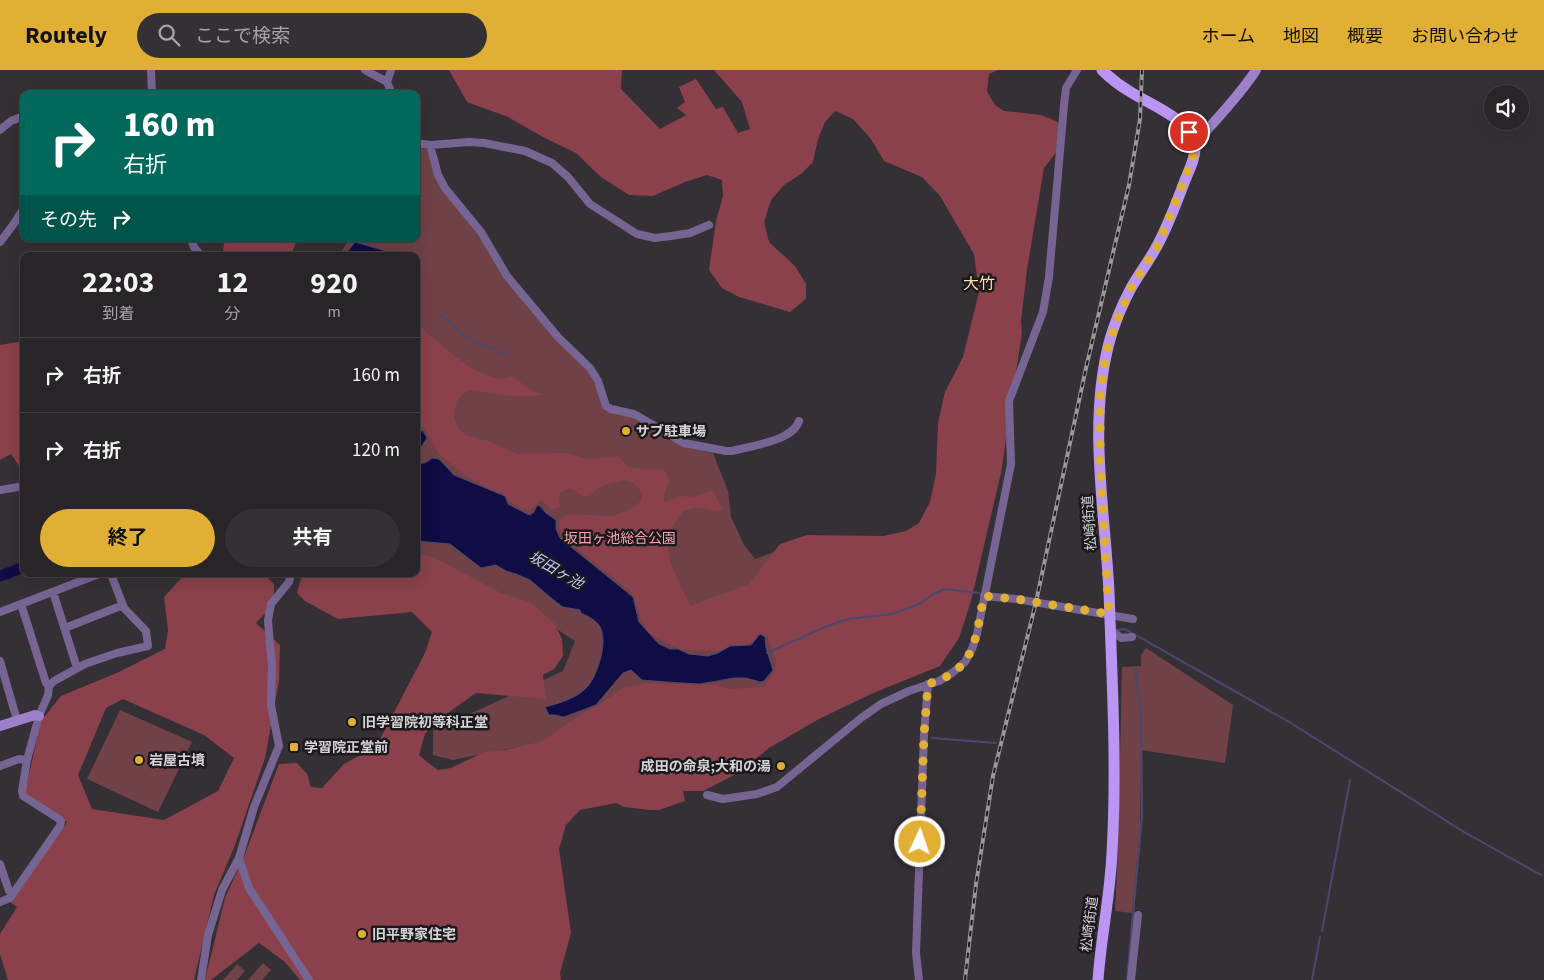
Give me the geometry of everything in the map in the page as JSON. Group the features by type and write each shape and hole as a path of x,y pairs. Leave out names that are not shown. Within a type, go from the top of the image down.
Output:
{"main road":[{"path":"1102,70 1130,92 1178,121 1189,132 1194,141"},
{"name":"松崎街道","path":"1098,980 1112,853 1113,729 1110,629 1100,461 1100,400 1104,366 1116,323 1131,288 1158,245 1195,152 1194,141"}],"street":[{"path":"151,70 152,90"},
{"path":"365,70 387,82 390,90"},
{"path":"387,82 391,70"},
{"path":"707,794 723,799 756,794 777,786 881,704 939,681 966,662 977,634 1011,464 1009,401 1043,312 1049,277 1066,88 1077,70"},
{"path":"1194,141 1232,102 1256,70"},
{"path":"0,130 20,118"},
{"path":"420,143 484,143 525,151 552,163 568,177 590,204 637,234 655,238 690,233 709,225"},
{"path":"430,144 438,175 445,188 481,232 507,276 558,337 590,368 598,381 604,403 607,407 634,414 684,443 726,451 741,449 784,436 795,430 799,421"},
{"path":"0,242 20,215"},
{"path":"0,490 20,487"},
{"path":"0,612 91,577"},
{"path":"0,902 6,900 12,894 61,822 24,796 22,786 27,760 39,716 48,695 49,686 54,681 77,668 117,653 148,646 146,631 122,605 112,577"},
{"path":"201,980 208,935 222,890 239,858 254,807 279,746 271,704 272,664 268,620 271,604 289,582 290,577"},
{"path":"53,592 77,668"},
{"path":"984,596 1016,599 1132,619"},
{"path":"21,604 46,683 49,686"},
{"path":"65,628 122,605"},
{"path":"1110,629 1121,638 1132,637"},
{"path":"0,661 17,720"},
{"path":"919,980 916,952 924,735 928,684"},
{"path":"0,726 35,715 39,716"},
{"path":"0,766 19,759 27,760"},
{"path":"239,858 249,888 309,980"},
{"path":"0,864 8,891 12,894"},
{"path":"1131,980 1138,915"}],"green space":[{"path":"449,70 622,70 621,89 660,129 686,115 677,108 685,102 679,87 696,79 716,109 723,107 738,133 750,129 742,102 714,70 998,70 989,74 987,91 995,105 1004,111 1041,115 1056,121 1063,127 1061,146 1044,168 1027,270 1021,321 1022,332 1001,473 971,601 959,638 940,666 871,694 819,719 769,748 740,772 703,791 683,791 685,801 659,810 624,807 616,803 580,810 566,825 559,849 571,933 560,973 561,980 300,980 285,962 259,943 211,980 205,980 225,898 245,854 279,764 297,763 307,774 311,787 322,788 344,764 376,747 425,653 432,632 412,612 338,619 305,601 297,593 301,577 420,577 420,553 435,558 501,593 530,602 554,623 562,639 563,656 554,669 543,675 546,699 476,693 435,722 425,734 419,755 438,770 451,768 484,752 504,750 543,741 624,687 646,683 717,685 729,689 765,687 777,664 767,636 730,651 682,650 649,634 640,617 633,594 564,538 559,520 568,514 612,516 633,508 641,501 642,495 639,488 633,483 624,480 608,484 589,496 584,497 573,489 567,489 561,492 559,499 560,507 552,510 540,500 533,508 526,511 462,473 438,453 424,427 420,428 420,326 453,355 476,371 499,379 511,376 530,389 543,394 516,396 472,390 465,392 457,401 454,411 459,429 466,435 488,441 517,454 565,453 589,459 618,456 628,467 646,470 664,469 669,480 663,498 665,502 681,496 693,497 713,490 722,509 717,512 698,507 683,511 666,537 671,564 690,606 749,584 780,544 807,535 883,536 906,531 919,523 930,502 936,474 938,423 945,392 963,357 979,292 974,254 940,196 922,177 884,161 871,139 853,119 835,111 825,122 818,139 813,162 801,174 784,185 771,200 764,222 769,242 795,266 806,284 806,299 790,312 739,297 722,288 709,270 716,221 723,196 722,180 707,175 653,196 629,195 601,177 576,153 508,117 467,102"},
{"name":"坂田ヶ池総合公園","path":"420,148 426,149 438,182 478,234 495,263 587,370 606,411 633,417 682,446 713,453 728,491 731,517 744,545 755,559 793,545 859,541 768,695 453,760 433,755 433,731 563,671 575,641 508,597 420,573 420,252 341,252 348,242 420,242"},
{"path":"224,242 296,242 292,252 223,252"},
{"path":"20,342 20,467 11,454 0,460 0,345"},
{"path":"182,577 267,577 274,584 274,604 256,623 280,645 279,681 265,758 235,845 214,895 194,980 8,980 0,954 0,934 17,907 10,902 67,822 25,793 41,721 61,696 119,672 165,649 168,630 164,597","holes":["123,699 204,735 234,758 218,791 164,820 92,809 78,775 106,708"]},
{"path":"1146,648 1233,705 1225,763 1141,750 1140,830 1132,913 1115,911 1122,667 1141,666 1141,655"},
{"name":"岩屋古墳","path":"120,710 192,742 158,812 87,779"},
{"path":"263,963 271,970 262,980 248,980"},
{"path":"237,964 245,971 237,980 223,980"}],"water":[{"path":"355,242 389,252 347,252"},
{"path":"420,431 423,431 427,438 420,449"},
{"name":"坂田ヶ池","path":"432,458 439,459 454,475 505,496 508,504 527,514 530,515 534,512 539,505 556,520 556,529 560,538 633,597 639,622 659,644 689,654 708,656 730,646 751,645 760,634 765,637 766,648 773,670 764,681 760,682 746,678 734,678 700,684 642,680 631,670 623,673 596,705 564,717 549,715 545,707 574,697 584,690 592,680 599,665 603,646 601,630 596,622 581,613 580,610 563,607 530,580 496,565 481,568 450,544 420,541 420,462 426,462"}],"waterway":[{"path":"440,314 477,344 495,349 501,355 505,352"},
{"path":"0,576 20,568"},
{"path":"767,653 827,626 848,619 892,614 904,610 921,603 933,594 945,589 979,593"},
{"path":"1118,630 1125,629 1291,723 1464,832 1541,875"},
{"path":"1127,980 1142,816 1141,712 1135,669"},
{"path":"932,738 996,743"},
{"path":"1322,931 1350,780"},
{"path":"1312,980 1320,937"}],"railway":[{"path":"965,980 976,884 993,776 1036,602 1086,368 1129,185 1140,119 1142,70"}],"place":[{"name":"サブ駐車場","path":"626,431"},
{"name":"旧学習院初等科正堂","path":"352,722"},
{"name":"学習院正堂前","path":"294,747"},
{"name":"岩屋古墳","path":"139,760"},
{"name":"成田の命泉;大和の湯","path":"781,766"},
{"name":"旧平野家住宅","path":"362,934"}],"district":[{"name":"大竹","path":"979,283"}],"route":[{"path":"920,842 928,684 939,681 966,662 977,634 984,596 1016,599 1109,614 1100,461 1100,400 1104,366 1109,343 1131,288 1158,245 1192,161 1195,146 1189,132"}]}
